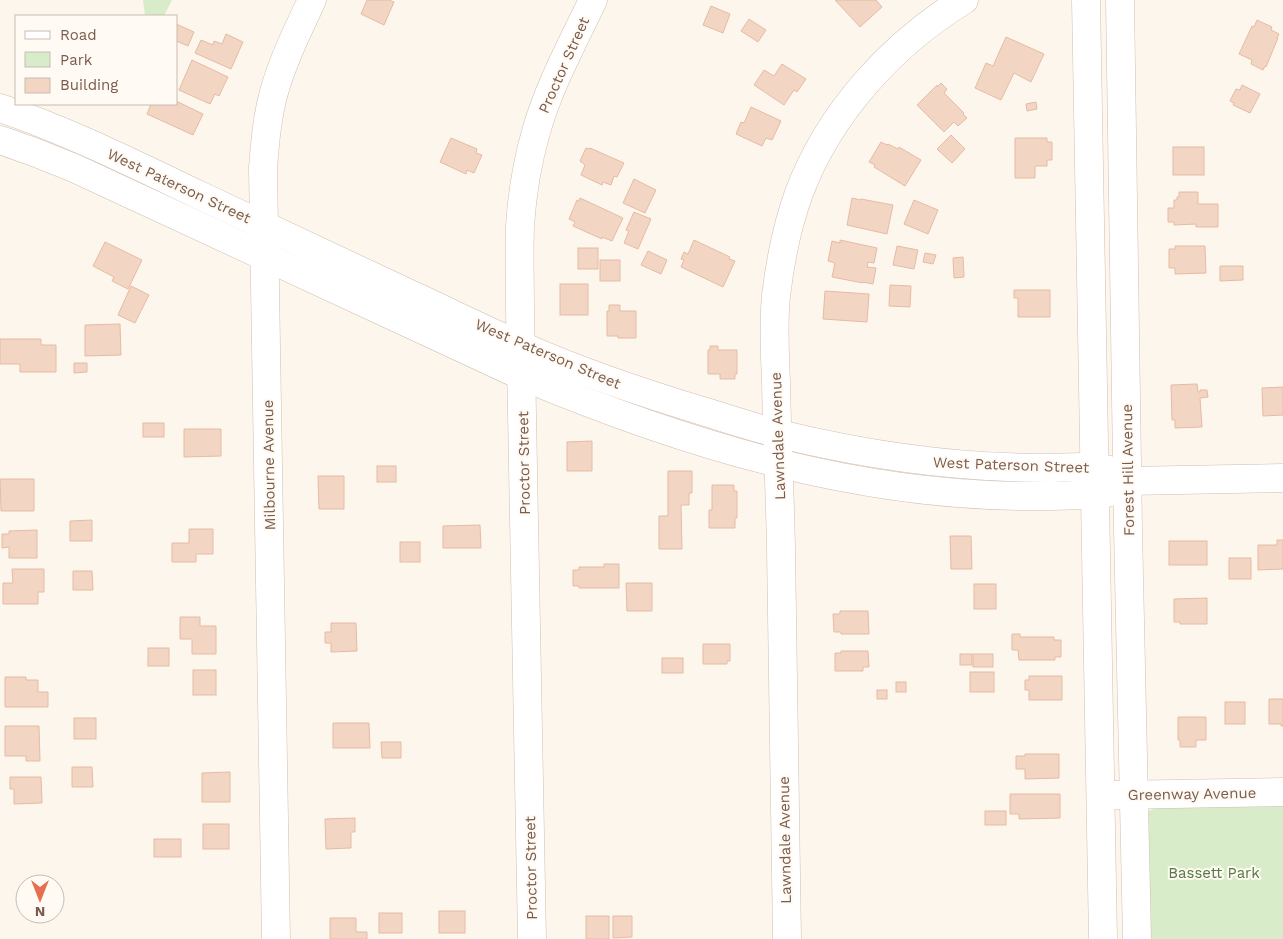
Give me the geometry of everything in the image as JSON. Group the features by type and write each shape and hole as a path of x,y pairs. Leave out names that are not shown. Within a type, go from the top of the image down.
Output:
{"street":[{"name":"Milbourne Avenue","path":"276,939 263,168 270,106 274,92 284,62 312,0"},
{"name":"Proctor Street","path":"532,939 520,227 523,195 536,132 545,105 593,0"},
{"name":"Lawndale Avenue","path":"787,939 774,334 776,297 782,260 790,223 806,176 823,144 854,98 876,71 920,30 964,0"},
{"path":"1086,0 1104,939"},
{"name":"Forest Hill Avenue","path":"1120,0 1137,939"},
{"name":"West Paterson Street","path":"0,108 31,119 111,154 521,346 660,398 777,434 877,455 944,464 1008,468 1095,468 1116,472 1128,481"},
{"name":"West Paterson Street","path":"0,140 65,164 265,258 559,392 692,439 778,464 862,481 940,492 987,495 1096,495 1114,491 1128,481 1283,478"},
{"name":"Greenway Avenue","path":"1101,795 1283,792"}],"green space":[{"path":"143,0 172,0 164,15 145,15"},
{"name":"Bassett Park","path":"1283,805 1283,939 1147,939 1145,816 1149,811 1155,808"}],"building":[{"path":"367,0 389,0 394,2 384,25 361,14"},
{"path":"835,0 876,0 882,7 860,27"},
{"path":"711,6 730,14 723,33 703,25"},
{"path":"749,19 766,30 758,42 741,31"},
{"path":"1257,20 1272,27 1271,30 1279,34 1266,67 1263,70 1251,64 1252,60 1239,54 1252,26 1254,27"},
{"path":"178,25 194,32 188,46 178,42"},
{"path":"226,34 243,42 231,69 195,53 201,40 213,45 214,41 222,44"},
{"path":"1006,37 1044,54 1031,82 1014,73 1001,100 975,88 986,63 993,66"},
{"path":"192,60 228,77 219,96 215,94 210,104 179,90"},
{"path":"782,64 806,79 797,92 794,90 784,105 754,85 764,70 774,76"},
{"path":"941,83 947,89 944,93 967,118 958,126 954,122 944,132 917,105"},
{"path":"1242,85 1260,94 1250,113 1233,105 1234,103 1230,101 1236,89 1240,90"},
{"path":"178,102 203,114 193,135 147,114 151,105 178,105"},
{"path":"1036,102 1037,109 1027,111 1026,104"},
{"path":"751,107 781,121 772,140 766,138 762,146 736,134 741,122 744,123"},
{"path":"951,135 965,149 952,163 937,149"},
{"path":"451,138 477,149 476,153 482,155 474,173 467,170 466,174 440,162"},
{"path":"1015,138 1047,138 1047,142 1052,142 1052,160 1047,160 1047,166 1035,166 1035,178 1015,178"},
{"path":"881,142 898,149 899,147 921,160 905,186 869,162"},
{"path":"1173,147 1204,147 1204,175 1173,175"},
{"path":"586,148 624,163 617,177 614,176 611,185 603,182 602,185 581,175 585,165 580,161"},
{"path":"634,179 656,190 645,213 623,203"},
{"path":"1179,192 1198,192 1198,204 1218,204 1218,227 1196,227 1196,224 1174,225 1174,222 1168,222 1168,208 1174,208 1174,200 1177,200 1177,197 1179,197"},
{"path":"580,198 623,218 612,241 602,237 602,239 573,226 575,222 569,219 577,200 579,201"},
{"path":"852,198 893,205 887,234 847,225"},
{"path":"914,200 938,210 928,234 904,224"},
{"path":"634,212 651,219 638,249 624,243 629,231 626,230"},
{"path":"694,240 735,261 723,287 681,267 684,260 681,259 684,252 688,254"},
{"path":"840,240 877,248 874,263 868,262 867,267 876,268 873,284 832,277 835,263 828,261 832,241 840,243"},
{"path":"105,242 142,260 128,289 112,281 114,277 93,266"},
{"path":"897,246 918,250 914,269 893,265"},
{"path":"1175,246 1205,246 1206,273 1175,274 1175,268 1169,268 1169,249 1175,249"},
{"path":"578,248 598,248 598,269 578,269"},
{"path":"648,251 667,260 661,274 641,265"},
{"path":"925,253 936,255 933,264 923,262"},
{"path":"963,257 964,277 954,278 953,258"},
{"path":"600,260 620,260 620,281 600,281"},
{"path":"1220,266 1243,266 1243,280 1220,281"},
{"path":"560,284 588,284 588,315 560,315"},
{"path":"890,285 911,286 910,307 889,306"},
{"path":"131,286 149,295 135,323 118,315"},
{"path":"1014,290 1050,290 1050,317 1018,317 1018,298 1014,298"},
{"path":"825,291 869,294 867,322 823,319"},
{"path":"609,305 620,305 620,311 636,311 636,338 607,336 607,311 609,311"},
{"path":"120,324 121,355 85,356 85,325"},
{"path":"0,339 41,339 41,345 56,345 56,372 20,372 20,364 0,364"},
{"path":"710,346 718,346 718,350 737,350 737,374 735,374 735,379 720,379 720,374 708,374 708,350 710,350"},
{"path":"74,363 87,363 87,372 74,373"},
{"path":"1197,384 1198,392 1200,390 1207,390 1208,397 1200,398 1202,427 1175,428 1175,420 1172,420 1171,385"},
{"path":"1283,387 1283,415 1263,416 1262,388"},
{"path":"143,423 164,423 164,437 143,437"},
{"path":"184,429 221,429 221,456 184,457"},
{"path":"592,441 592,471 567,471 567,442"},
{"path":"377,466 396,466 396,482 377,482"},
{"path":"668,471 692,471 692,493 689,493 689,505 681,505 682,549 659,549 659,516 668,516"},
{"path":"318,476 344,476 344,509 319,509"},
{"path":"0,479 34,479 34,511 1,511"},
{"path":"712,485 734,485 734,491 737,491 735,528 709,528 709,510 712,510"},
{"path":"92,520 92,541 70,541 70,521"},
{"path":"480,525 481,548 443,548 443,526"},
{"path":"189,529 213,529 213,554 196,554 196,562 172,562 172,543 189,543"},
{"path":"37,530 37,558 9,558 9,547 2,548 2,534 9,534 9,531"},
{"path":"950,536 971,536 972,569 951,569"},
{"path":"1277,540 1283,540 1283,569 1258,570 1258,545 1277,545"},
{"path":"1169,541 1207,541 1207,565 1169,565"},
{"path":"400,542 420,542 420,562 400,562"},
{"path":"1229,558 1251,558 1251,579 1229,579"},
{"path":"604,564 619,564 619,588 579,588 579,586 573,586 573,570 579,570 579,567 604,567"},
{"path":"12,569 44,569 44,592 38,592 38,604 3,604 3,583 13,583"},
{"path":"73,571 92,571 93,590 73,590"},
{"path":"626,583 652,583 652,611 627,611"},
{"path":"974,584 996,584 996,609 974,609"},
{"path":"1207,598 1207,624 1180,624 1180,622 1174,622 1174,599"},
{"path":"840,611 868,611 869,634 841,634 841,632 834,632 833,614 840,614"},
{"path":"180,617 200,617 200,626 216,626 216,654 192,654 192,639 180,639"},
{"path":"331,623 356,623 357,651 331,652 331,643 325,643 325,632 331,632"},
{"path":"1012,634 1020,634 1020,637 1054,637 1054,640 1061,640 1061,657 1055,657 1055,660 1019,660 1018,650 1012,650"},
{"path":"703,644 730,644 730,661 727,661 727,664 703,664"},
{"path":"148,648 169,648 169,666 148,666"},
{"path":"841,651 868,651 869,667 863,667 863,671 835,671 835,653 841,653"},
{"path":"960,654 972,654 972,665 960,665"},
{"path":"973,654 993,654 993,667 973,667"},
{"path":"662,658 683,658 683,673 662,673"},
{"path":"193,670 216,670 216,695 193,695"},
{"path":"970,672 994,672 994,692 970,692"},
{"path":"1029,676 1062,676 1062,700 1029,700 1029,690 1025,690 1025,680 1029,680"},
{"path":"5,677 26,677 26,680 38,680 38,692 48,692 48,707 5,707"},
{"path":"896,682 906,682 906,692 896,692"},
{"path":"877,690 887,690 887,699 877,699"},
{"path":"1269,699 1283,699 1283,726 1281,724 1269,724"},
{"path":"1225,702 1245,702 1245,724 1225,724"},
{"path":"1178,717 1206,717 1206,740 1196,740 1196,747 1180,747 1180,740 1178,740"},
{"path":"74,718 96,718 96,739 74,739"},
{"path":"333,723 369,723 370,748 333,748"},
{"path":"5,726 39,726 40,761 26,761 26,756 5,756"},
{"path":"381,742 401,742 401,758 382,758"},
{"path":"1025,754 1059,754 1059,778 1025,779 1025,769 1016,769 1016,756 1025,756"},
{"path":"72,767 92,767 93,787 72,787"},
{"path":"230,772 230,802 202,802 202,773"},
{"path":"10,777 41,777 42,803 14,804 14,789 10,789"},
{"path":"1010,794 1060,794 1060,818 1019,819 1019,814 1010,814"},
{"path":"985,811 1006,811 1006,825 985,825"},
{"path":"355,818 355,832 351,832 351,848 326,849 325,819"},
{"path":"203,824 229,824 229,849 203,849"},
{"path":"154,839 181,839 181,857 154,857"},
{"path":"439,911 465,911 465,933 439,933"},
{"path":"379,913 402,913 402,933 379,933"},
{"path":"586,916 609,916 609,939 586,939"},
{"path":"613,916 632,916 632,937 613,938"},
{"path":"330,918 356,918 356,932 367,932 367,939 330,939"}]}
